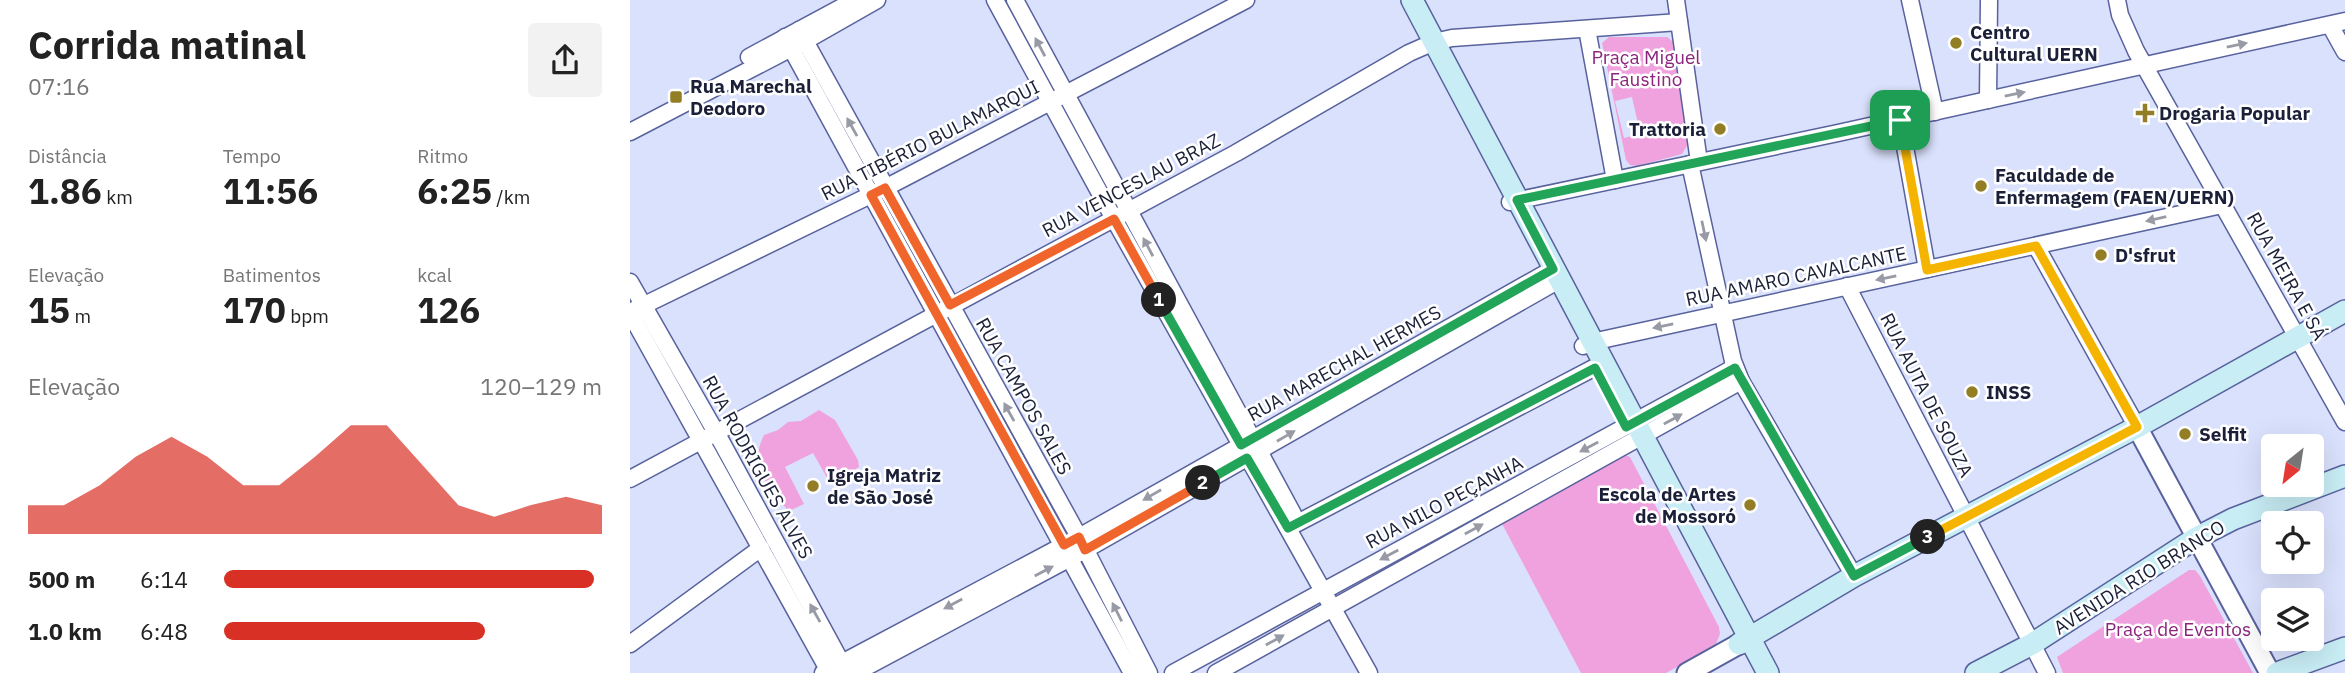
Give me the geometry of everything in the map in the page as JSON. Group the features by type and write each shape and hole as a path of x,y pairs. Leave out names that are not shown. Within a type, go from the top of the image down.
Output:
{"main road":[{"path":"1401,0 1429,44 1744,641 1768,673"},
{"path":"1412,0 1429,44"},
{"path":"1744,641 1854,576 2137,427 2345,311"},
{"name":"AVENIDA RIO BRANCO","path":"1976,673 2032,644 2196,538 2233,519 2345,476"},
{"path":"1744,641 1754,673"},
{"path":"2277,673 2345,648"}],"street":[{"path":"630,132 795,39 855,0"},
{"path":"630,122 877,0"},
{"path":"995,0 1051,102 1121,215 1328,588 1369,673"},
{"path":"1015,0 1065,94 1121,215"},
{"name":"RUA TIBÉRIO BULAMARQUI","path":"634,310 878,191 1246,0"},
{"path":"1676,0 1695,163 1722,313 1738,374 1854,576"},
{"path":"1910,0 1934,112"},
{"path":"1988,100 1989,0"},
{"name":"RUA MEIRA E SÁ","path":"2117,0 2120,15 2145,65 2345,422"},
{"name":"RUA VENCESLAU BRAZ","path":"630,479 1121,215 1429,44 1452,38 1679,22"},
{"path":"1512,201 1900,120 2337,23 2345,52"},
{"path":"1587,29 1615,180"},
{"name":"RUA CAMPOS SALES","path":"795,39 1075,547 1149,673"},
{"path":"1900,120 1927,270"},
{"name":"RUA AMARO CAVALCANTE","path":"1587,344 2222,205"},
{"path":"2036,246 2270,673"},
{"name":"RUA MARECHAL HERMES","path":"837,671 1075,547 1552,276"},
{"name":"RUA RODRIGUES ALVES","path":"630,282 634,310 709,437 837,671"},
{"name":"RUA AUTA DE SOUZA","path":"1847,286 2047,673"},
{"path":"1293,526 1599,366"},
{"name":"RUA NILO PEÇANHA","path":"1216,673 1738,374"},
{"name":"RUA NILO PEÇANHA","path":"1173,673 1328,588 1634,432"},
{"name":"RUA RODRIGUES ALVES","path":"709,437 761,548 837,671"},
{"name":"RUA CAMPOS SALES","path":"1075,547 1132,673"},
{"path":"630,644 761,548"},
{"path":"1337,605 1380,673"},
{"path":"1687,673 1744,641"}],"green space":[{"name":"Praça Miguel Faustino","path":"1609,37 1667,37 1676,44 1688,144 1682,154 1637,166 1630,165 1626,160 1602,43","holes":["1632,97 1639,128 1642,127 1643,133 1624,138 1615,101"]},
{"path":"819,410 835,420 858,460 859,467 830,483 813,453 785,467 804,504 789,511 765,481 758,456 760,444 764,435 778,430 788,422 801,421"},
{"path":"1625,455 1630,457 1719,627 1720,634 1715,646 1666,673 1581,673 1500,520"},
{"name":"Praça de Eventos","path":"2189,570 2195,570 2200,576 2253,673 2063,673 2057,657"}],"place":[{"name":"Centro Cultural UERN","path":"1956,43"},
{"name":"Rua Marechal Deodoro","path":"676,97"},
{"name":"Drogaria Popular","path":"2145,113"},
{"name":"Trattoria","path":"1720,129"},
{"name":"Faculdade de Enfermagem (FAEN/UERN)","path":"1981,186"},
{"name":"D'sfrut","path":"2101,255"},
{"name":"INSS","path":"1972,392"},
{"name":"Selfit","path":"2185,434"},
{"name":"Igreja Matriz de São José","path":"813,486"},
{"name":"Escola de Artes de Mossoró","path":"1750,505"}],"route":[{"path":"1900,120 1927,270 2036,246 2137,427 1854,576 1735,368 1626,427 1595,368 1288,528 1247,458 1085,550 1079,537 1064,545 871,195 885,188 950,305 1114,219 1241,445 1553,269 1517,200 1900,120"}]}
